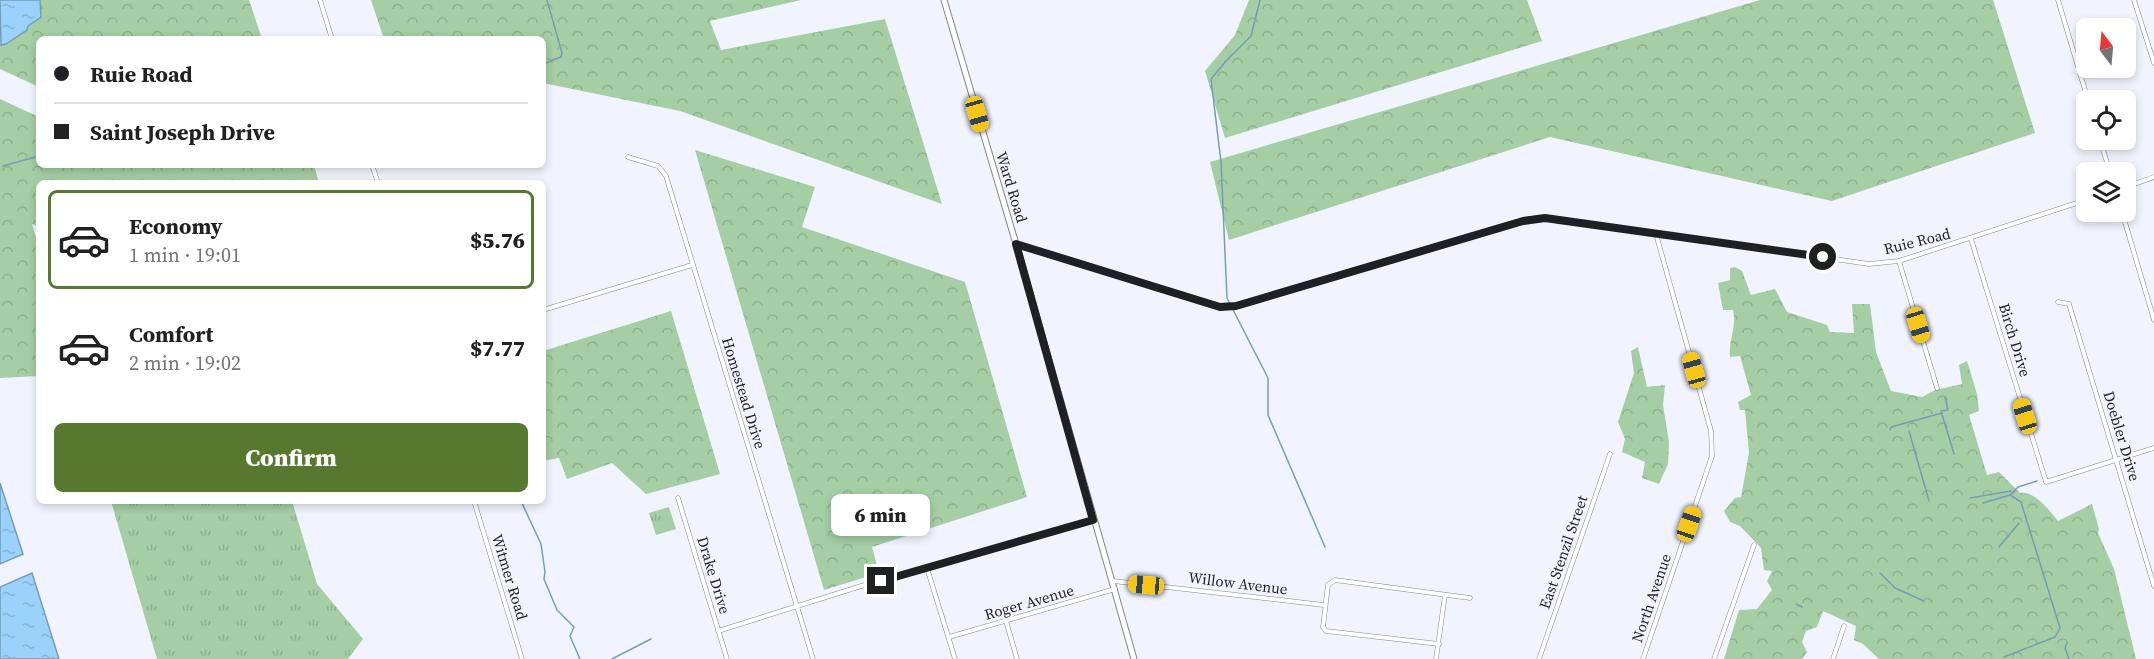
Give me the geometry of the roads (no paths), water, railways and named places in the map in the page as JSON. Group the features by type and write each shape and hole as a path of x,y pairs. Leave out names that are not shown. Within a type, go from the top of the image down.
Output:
{"main road":[{"name":"Ward Road","path":"944,0 1134,659"}],"street":[{"path":"320,0 331,36"},
{"path":"2058,0 2085,90"},
{"path":"2134,0 2154,63"},
{"name":"Homestead Drive","path":"628,157 657,166 666,177 813,659"},
{"path":"2136,183 2154,177"},
{"name":"Ruie Road","path":"1016,244 1220,307 1236,306 1523,221 1545,218 1869,264 1899,261 2076,203"},
{"path":"2125,222 2154,321"},
{"name":"North Avenue","path":"1643,659 1712,456 1711,430 1656,234"},
{"name":"Birch Drive","path":"1971,239 2046,482 2116,460"},
{"path":"1899,261 1937,388"},
{"path":"546,309 692,265"},
{"name":"Doebler Drive","path":"2058,302 2069,304 2154,586"},
{"path":"2116,460 2154,448"},
{"name":"East Stenzil Street","path":"1539,659 1610,453"},
{"name":"Drake Drive","path":"678,498 727,659"},
{"name":"Witmer Road","path":"475,504 522,659"},
{"path":"718,630 858,587 1093,520"},
{"path":"1714,659 1754,545"},
{"path":"927,568 956,659"},
{"path":"1439,644 1326,631 1323,627 1328,585 1335,580 1470,598"},
{"name":"Willow Avenue","path":"1113,582 1324,605"},
{"name":"Roger Avenue","path":"949,637 1115,589"},
{"path":"1436,659 1445,595"},
{"path":"1006,621 1017,659"},
{"path":"1833,659 1844,626"}],"water":[{"path":"0,0 40,0 41,17 28,26 27,30 1,45"},
{"path":"0,483 23,554 0,564"},
{"path":"32,573 59,659 0,659 0,587"}],"waterway":[{"path":"546,63 561,57 562,53 547,0"},
{"path":"1260,0 1251,36 1211,79 1221,162 1227,298 1268,378 1268,415 1325,547"},
{"path":"3,166 36,157"},
{"path":"1945,397 1948,410 1941,411 1954,454"},
{"path":"1890,430 1891,427 1942,413"},
{"path":"1909,431 1929,501"},
{"path":"1983,503 2010,495 2018,487 2037,481"},
{"path":"1970,498 2011,491"},
{"path":"2004,657 2055,637 2060,628 2021,502 2010,495"},
{"path":"522,504 541,544 544,579 557,610 574,627 570,636 580,659"},
{"path":"1999,547 2019,523"},
{"path":"1880,573 1895,588 1924,601"},
{"path":"1796,604 1802,607"},
{"path":"612,659 651,639"},
{"path":"2067,643 2065,648 2069,659"}]}
